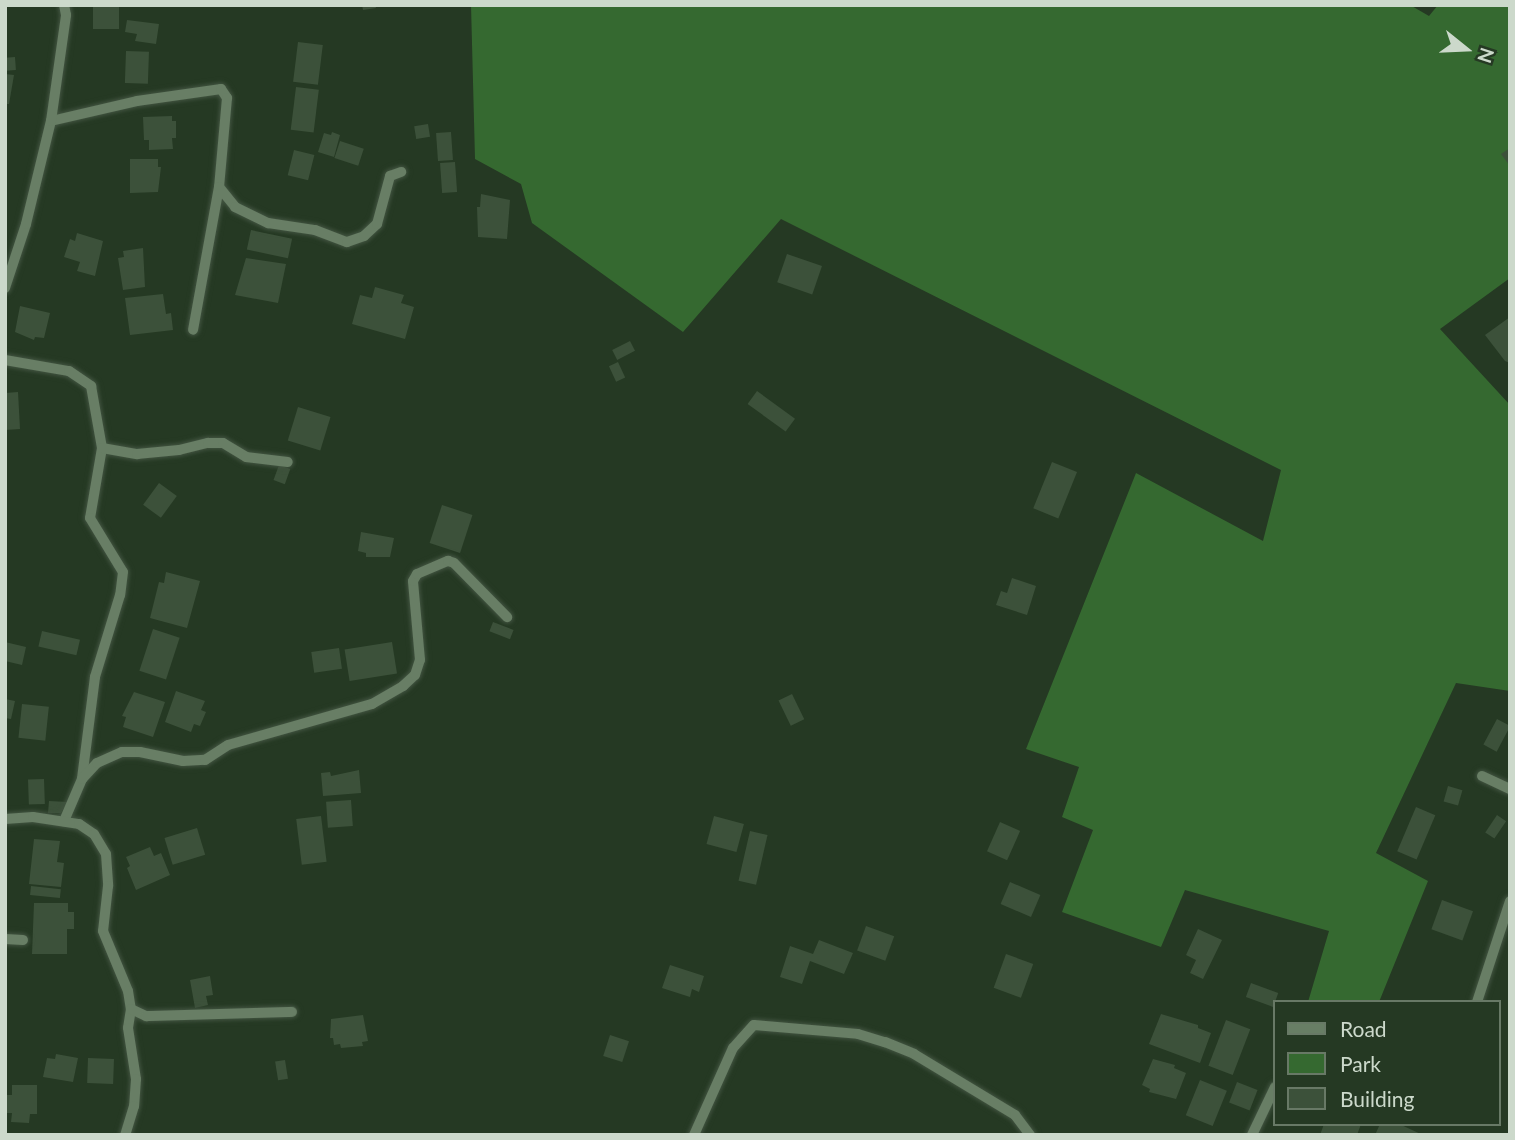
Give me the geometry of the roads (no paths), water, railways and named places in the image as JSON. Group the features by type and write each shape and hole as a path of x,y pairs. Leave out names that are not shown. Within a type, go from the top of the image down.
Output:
{"street":[{"path":"5,288 26,224 51,121 66,15 64,5"},
{"path":"51,121 137,100 221,89 227,98 219,187 193,330"},
{"path":"219,187 235,206 268,223 314,230 347,242 364,236 377,224 390,176 401,172"},
{"path":"5,360 69,371 91,386 102,449 90,518 120,565 123,580 95,677 82,779 64,821"},
{"path":"102,449 137,454 223,443 246,457 288,462"},
{"path":"82,779 97,763 122,752 139,752 183,761 205,760 228,745 372,704 403,686 415,675 420,660 413,581 418,574 448,561 454,563 507,617"},
{"path":"1482,776 1510,789"},
{"path":"5,819 33,817 79,824 94,834 106,854 108,886 103,931 128,991 131,1009 128,1028 136,1079 134,1106 125,1135"},
{"path":"1478,1000 1510,901"},
{"path":"5,939 23,940"},
{"path":"131,1009 146,1016 292,1012"},
{"path":"694,1135 733,1048 754,1025 847,1033 885,1042 914,1054 1014,1115 1030,1135"},
{"path":"1252,1135 1274,1089"}]}
